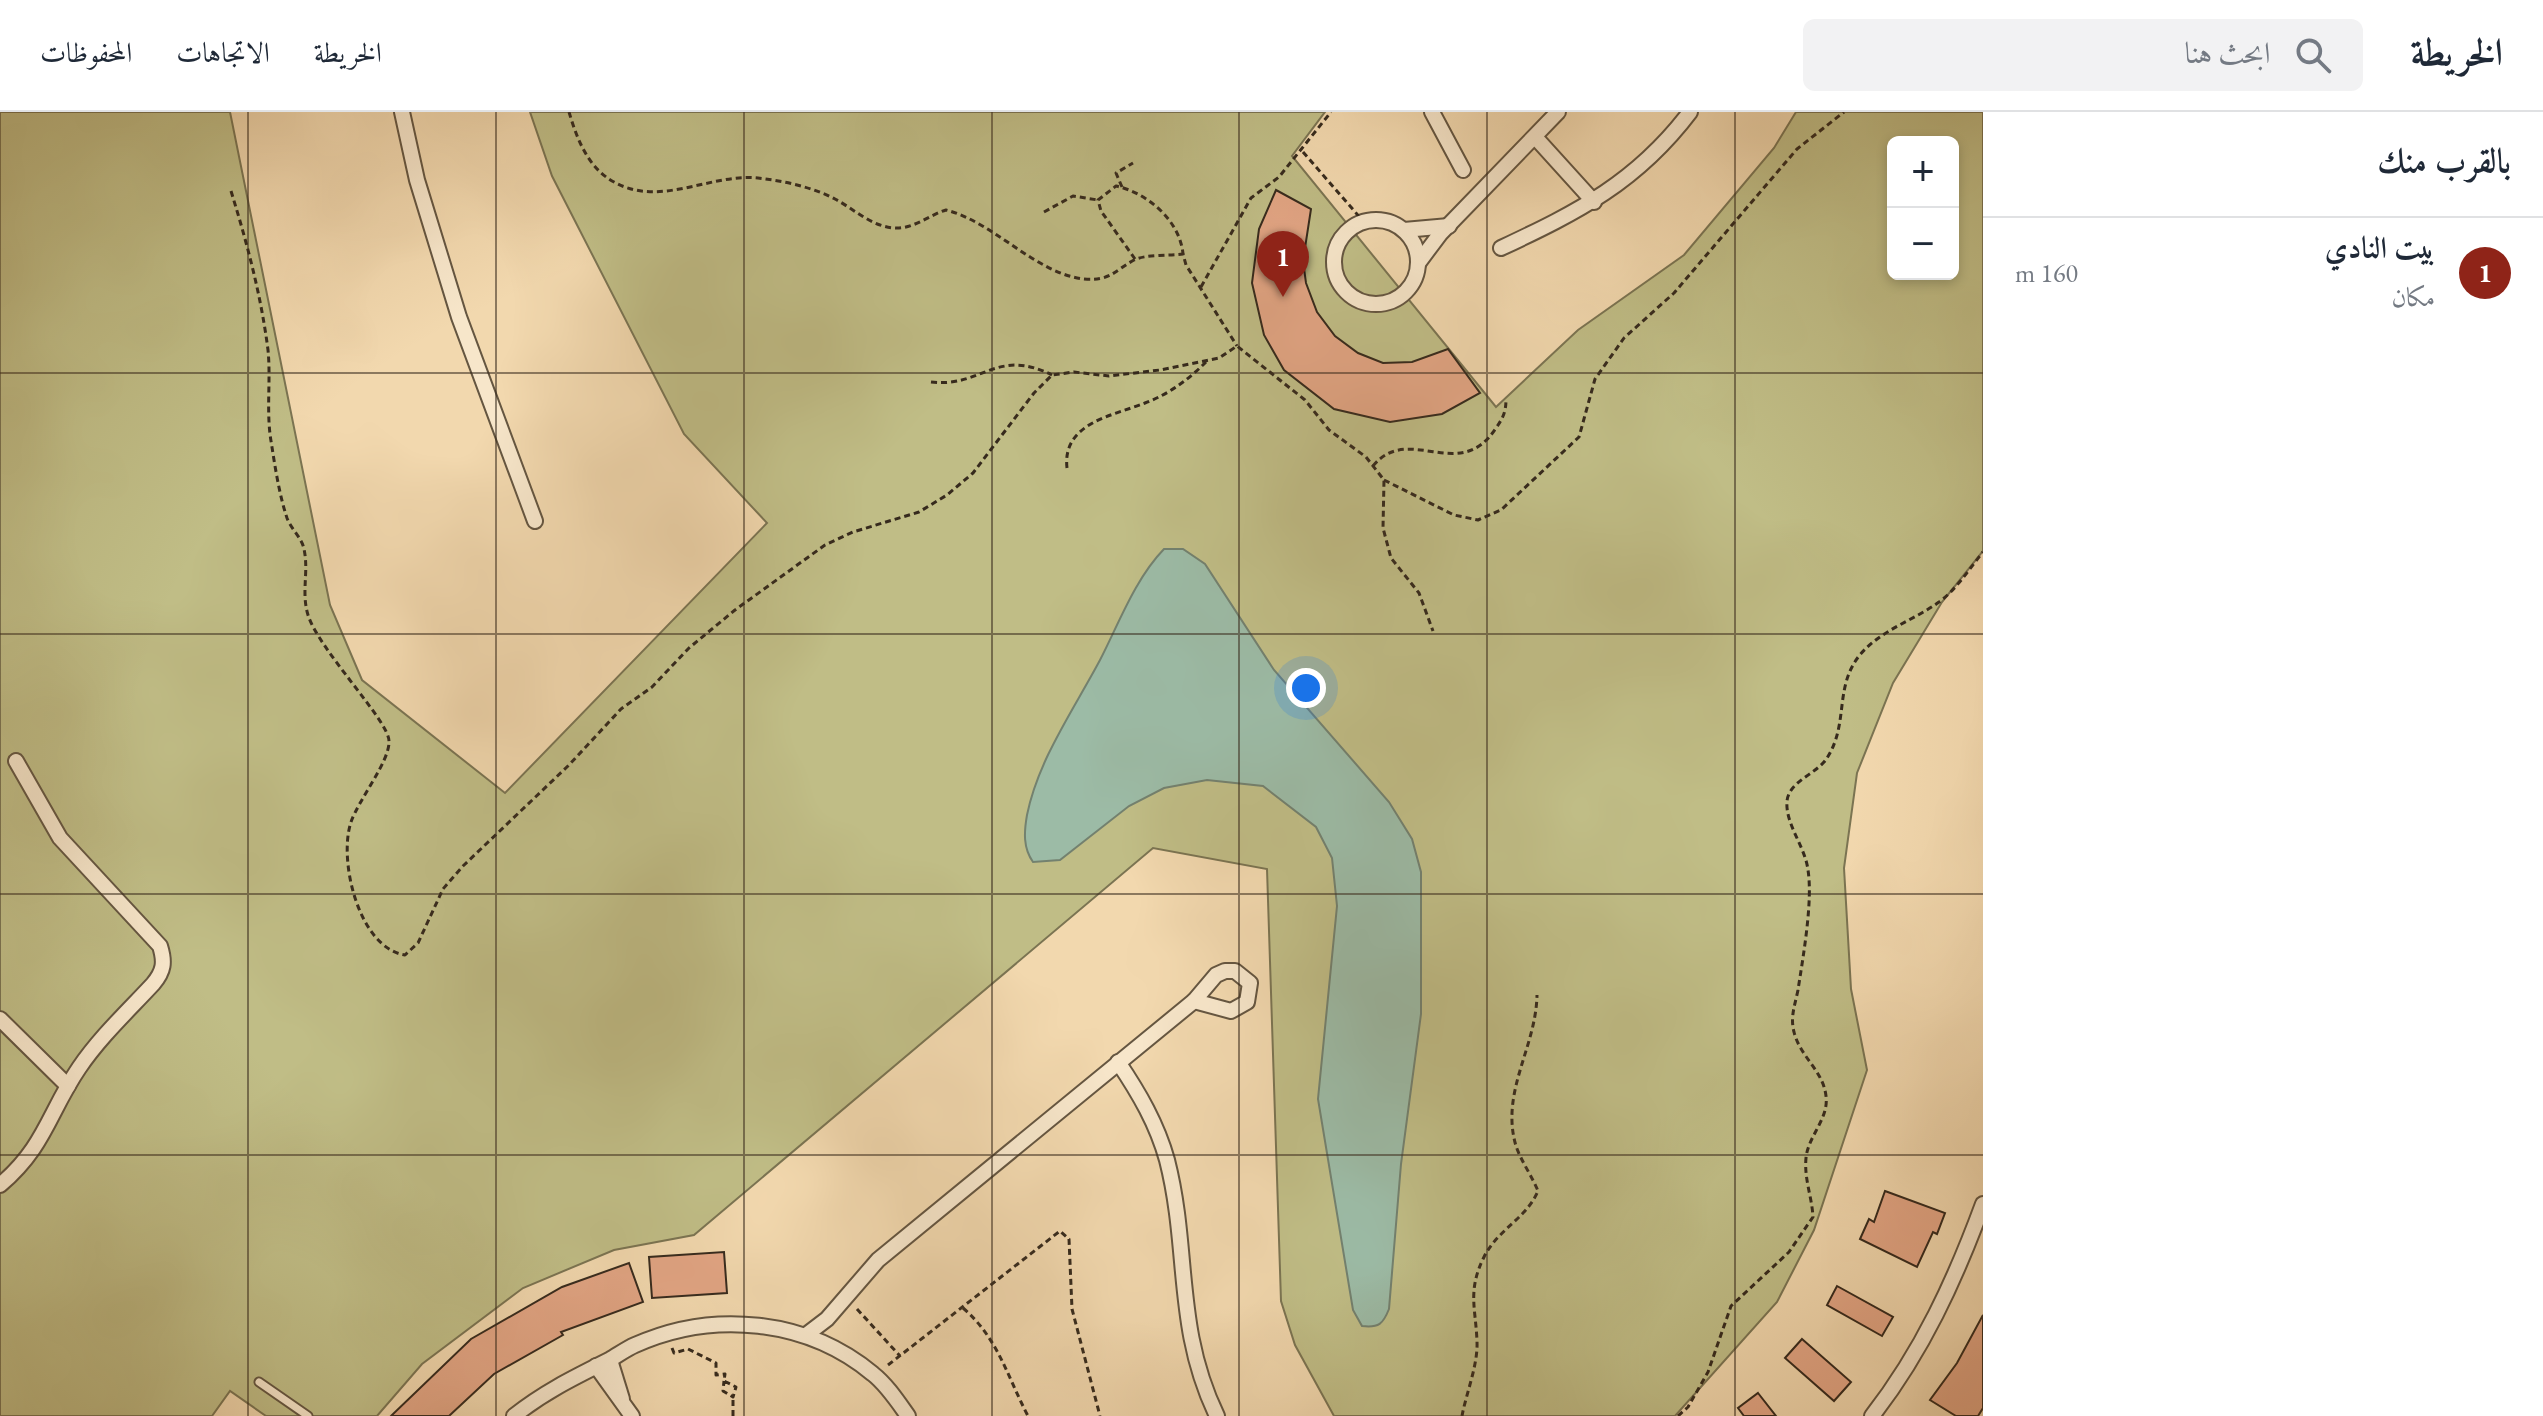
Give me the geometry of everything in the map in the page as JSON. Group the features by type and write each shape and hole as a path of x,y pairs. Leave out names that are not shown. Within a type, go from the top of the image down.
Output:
{"street":[{"path":"402,112 417,180 459,317 535,521"},
{"path":"1432,112 1463,170"},
{"path":"1419,262 1416,248 1404,230 1385,220 1363,221 1346,231 1336,248 1334,267 1347,293 1364,303 1393,301 1414,281 1419,262 1449,226 1558,112"},
{"path":"1501,248 1594,202 1641,167 1690,112"},
{"path":"1536,138 1594,202"},
{"path":"1404,230 1449,226"},
{"path":"0,1185 30,1156 90,1053 162,973 164,959 160,946 60,838 16,761"},
{"path":"806,1335 833,1311 878,1260 1194,1001"},
{"path":"0,1019 68,1086"},
{"path":"1118,1062 1138,1091 1167,1160 1191,1347 1217,1416"},
{"path":"1872,1416 1926,1335 1956,1276 1983,1204"},
{"path":"833,1311 834,1347"},
{"path":"514,1416 542,1395 634,1345 707,1325 745,1324 806,1335 834,1347 875,1375 908,1416"},
{"path":"603,1363 632,1416"}],"lane":[{"path":"259,1382 308,1416"}],"path":[{"path":"569,112 588,159 613,182 639,192 679,190 755,177 789,183 832,197 883,226 897,228 915,225 946,210 985,225 1004,242 1057,272 1083,279 1107,278 1124,270 1135,259 1183,254"},
{"path":"1201,287 1251,198 1279,177 1331,112"},
{"path":"1044,212 1073,196 1098,200 1116,186 1147,200 1167,216 1182,240 1186,265 1237,346 1305,400 1329,430 1373,466 1384,480 1454,515 1478,520 1501,510 1579,437 1595,379 1624,338 1674,293 1797,149 1844,112"},
{"path":"1302,151 1363,221"},
{"path":"1122,187 1116,173 1133,163"},
{"path":"231,191 260,295 268,354 270,436 288,519 304,546 306,564 302,590 309,618 330,655 383,722 390,740 383,764 362,793 350,827 350,870 357,909 373,937 390,953 405,955 418,943 443,889 463,866 569,765 621,709 652,687 689,648 735,610 825,545 853,532 919,512 947,495 973,473 1034,393 1052,375"},
{"path":"1098,200 1101,211 1135,259"},
{"path":"1067,468 1065,453 1073,437 1081,431 1115,412 1167,393 1188,380 1206,362 1237,346"},
{"path":"931,382 963,381 983,371 1014,363 1032,365 1052,375 1074,372 1109,376 1206,362"},
{"path":"1373,466 1385,454 1400,448 1416,448 1441,455 1470,451 1492,434 1506,411 1506,399"},
{"path":"1384,480 1383,528 1391,558 1419,593 1433,631"},
{"path":"1678,1416 1688,1407 1708,1372 1731,1306 1789,1252 1813,1217 1806,1182 1806,1154 1824,1117 1827,1098 1820,1073 1803,1054 1794,1033 1792,1016 1798,988 1808,869 1788,815 1787,798 1792,788 1826,760 1840,731 1844,682 1860,655 1892,629 1940,601 1983,552"},
{"path":"1462,1416 1478,1345 1471,1302 1482,1260 1496,1236 1531,1208 1538,1191 1517,1147 1510,1105 1537,1012 1537,995"},
{"path":"875,1375 1060,1231 1069,1239 1072,1309 1100,1416"},
{"path":"845,1296 900,1356"},
{"path":"962,1307 983,1327 999,1350 1028,1416"},
{"path":"664,1335 674,1353 688,1349 716,1363 716,1375 725,1374 723,1391 733,1397"},
{"path":"724,1381 736,1387 733,1416"}],"shaded area":[{"path":"0,112 230,112 330,605 362,680 505,793 767,523 684,434 552,176 530,112 1325,112 1292,156 1496,407 1578,330 1684,255 1774,148 1796,112 1983,112 1983,551 1942,602 1893,683 1857,773 1844,868 1851,989 1867,1070 1814,1230 1777,1302 1675,1416 1334,1416 1295,1345 1281,1301 1267,869 1153,848 694,1235 614,1250 523,1288 422,1364 377,1416 266,1416 230,1391 212,1416 0,1416"},
{"path":"1164,549 1183,549 1205,564 1274,670 1389,802 1412,839 1421,872 1421,1014 1401,1164 1389,1309 1382,1321 1373,1326 1362,1326 1353,1310 1318,1099 1337,906 1332,858 1316,827 1263,786 1207,780 1164,788 1129,806 1060,860 1033,862 1027,851 1027,815 1039,774 1136,588"}],"building":[{"path":"1276,190 1311,209 1303,261 1306,283 1317,312 1335,336 1358,353 1383,363 1412,362 1448,349 1480,393 1442,414 1390,422 1334,409 1284,370 1264,335 1252,283 1259,229"},
{"path":"1885,1191 1945,1213 1937,1234 1933,1232 1917,1267 1860,1239 1869,1219 1874,1222"},
{"path":"724,1252 727,1293 652,1298 649,1257"},
{"path":"629,1263 643,1302 561,1332 563,1335 494,1374 449,1416 391,1416 471,1339 562,1287"},
{"path":"1837,1286 1893,1317 1882,1336 1827,1305"},
{"path":"1983,1315 1983,1408 1978,1416 1956,1416 1930,1400 1957,1363"},
{"path":"1802,1339 1851,1382 1834,1401 1785,1358"},
{"path":"1758,1393 1776,1416 1744,1416 1738,1408"}],"place":[{"name":"بيت النادي","path":"1283,297"}]}
